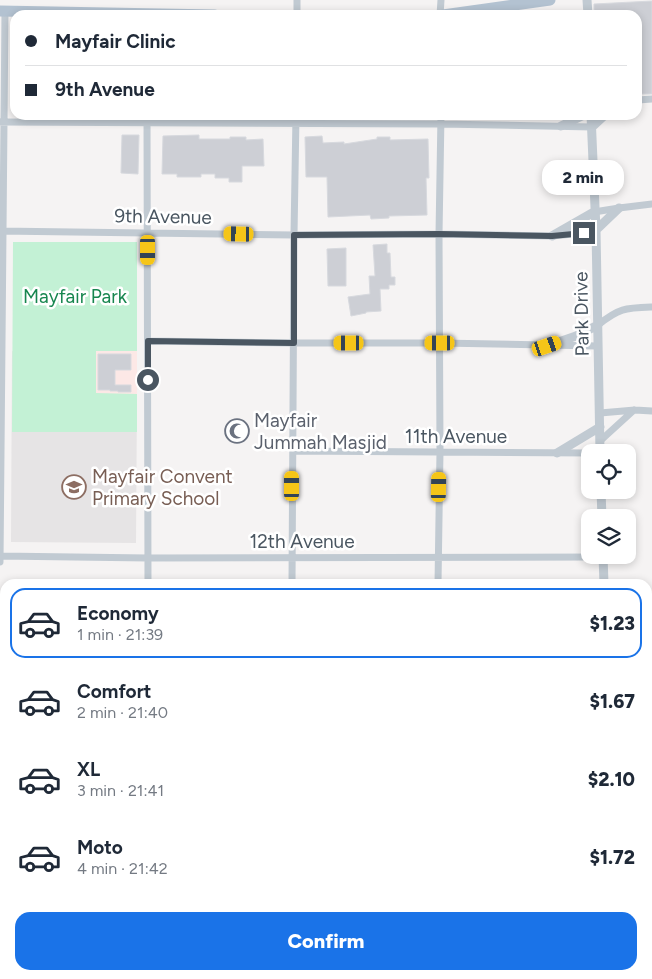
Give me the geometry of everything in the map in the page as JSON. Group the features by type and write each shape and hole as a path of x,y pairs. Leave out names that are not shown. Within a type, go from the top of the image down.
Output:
{"main road":[{"path":"478,10 550,0"}],"street":[{"path":"0,562 2,11"},
{"path":"2,122 99,120"},
{"path":"147,120 148,579"},
{"path":"177,120 296,124 592,127 600,120"},
{"path":"292,579 296,120"},
{"path":"438,579 441,120"},
{"path":"561,126 574,120"},
{"name":"Park Drive","path":"591,120 596,230 600,441"},
{"path":"552,236 594,212 652,204"},
{"path":"596,230 620,208"},
{"name":"9th Avenue","path":"1,230 294,235 439,234 552,236 596,230"},
{"path":"547,346 576,336 598,325 616,312 630,308 652,307"},
{"path":"148,341 598,346"},
{"path":"600,441 635,410"},
{"path":"600,413 635,410 652,411"},
{"path":"557,453 600,427"},
{"name":"11th Avenue","path":"293,451 581,453"},
{"name":"12th Avenue","path":"0,556 148,558 581,556"},
{"path":"603,564 604,579"}],"shaded area":[{"name":"Mayfair Convent Primary School","path":"12,351 96,393 137,394 136,543 11,542"},
{"path":"96,351 137,351 137,394 96,394"}],"green space":[{"name":"Mayfair Park","path":"13,242 137,242 137,351 96,351 96,393 137,394 137,432 12,432"}],"building":[{"path":"652,1 652,94 642,94 642,10 594,10 594,4"},
{"path":"122,135 139,135 138,174 121,173"},
{"path":"199,135 199,139 246,137 246,140 263,139 264,166 242,166 242,182 229,182 229,178 215,178 215,174 201,174 201,177 177,177 177,174 162,174 163,136"},
{"path":"322,136 323,143 344,142 344,144 377,139 377,137 390,137 390,140 428,139 429,178 426,178 427,215 389,216 389,218 371,219 370,215 328,217 327,177 306,177 305,137"},
{"path":"387,244 387,253 390,253 391,277 395,277 395,285 389,285 389,289 380,289 381,311 351,316 348,297 370,294 369,276 375,276 373,245"},
{"path":"346,248 346,286 328,286 327,249"},
{"path":"98,354 131,354 131,370 115,370 115,385 131,385 131,392 98,390"}],"place":[{"name":"Mayfair Jummah Masjid","path":"237,431"},
{"name":"Mayfair Convent Primary School","path":"74,487"}],"route":[{"path":"148,380 148,341 294,343 294,235 439,234 552,236 584,233"}]}
